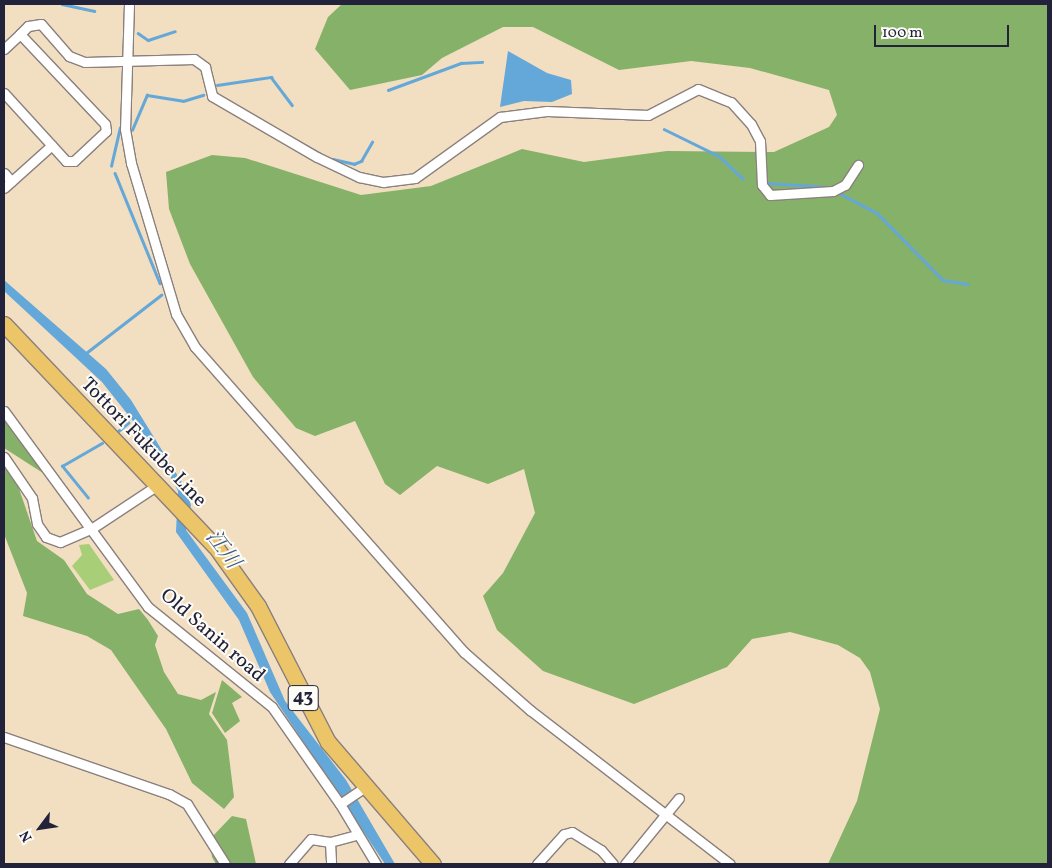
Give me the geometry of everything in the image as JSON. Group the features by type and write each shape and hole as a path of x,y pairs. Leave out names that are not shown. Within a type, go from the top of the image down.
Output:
{"main road":[{"name":"Tottori Fukube Line","path":"4,324 215,546 258,606 312,715 360,791 433,864"}],"street":[{"path":"130,4 125,129 138,196 176,314 195,347 449,638 530,710 668,814 730,864"},
{"path":"4,49 28,26 40,24 69,56 85,62 194,59 205,67 212,96 317,157 359,177 383,182 415,178 500,117 547,111 648,114 698,90 732,102 751,124 760,141 762,185 770,195 833,191 845,186 858,165"},
{"path":"4,93 66,161 74,161 106,131 105,124 20,34"},
{"path":"4,188 52,145"},
{"path":"4,173 11,181"},
{"name":"Old Sanin road","path":"4,411 148,607 272,707 341,803 357,835 376,864"},
{"path":"4,456 32,498 37,524 46,536 68,542 156,486"},
{"path":"4,737 181,801 197,818 225,864"},
{"path":"341,803 360,791"},
{"path":"625,864 668,814 679,798"},
{"path":"537,864 564,834 572,832 600,850 613,864"},
{"path":"288,864 311,839 330,842 357,835"},
{"path":"330,842 331,864"}],"green space":[{"path":"342,4 1048,4 1048,864 828,864 857,801 880,709 870,672 860,658 838,645 790,632 752,639 727,667 634,704 543,671 497,630 483,596 503,573 535,513 524,469 488,484 437,466 400,495 385,484 355,421 315,436 296,428 253,377 190,264 169,209 166,172 212,155 245,158 361,195 431,186 522,149 584,162 667,151 774,152 829,127 837,115 829,90 750,68 691,61 619,70 533,27 503,27 442,58 422,75 350,90 315,49 328,17"},
{"path":"4,417 37,463 43,473 4,448"},
{"path":"4,466 16,480 37,541 64,560 87,594 118,614 139,609 148,620 158,636 155,645 164,672 178,694 201,700 216,692 209,714 227,740 234,797 224,809 192,783 166,729 111,650 87,636 23,616 27,593 4,534"},
{"path":"89,544 114,580 90,590 72,566 82,555 79,545"},
{"path":"222,680 242,697 232,703 240,721 225,733 212,713"},
{"path":"232,816 246,819 256,864 216,864 212,857 210,839"}],"water":[{"path":"508,51 547,73 571,80 572,94 552,102 524,101 500,107"},
{"path":"4,280 106,369 131,400 184,486 191,505 186,530 247,613 285,701 346,780 395,864 385,864 270,692 239,620 176,532 178,491 156,450 102,382 4,291"}],"waterway":[{"path":"62,4 94,11"},
{"path":"138,33 148,40 175,31"},
{"path":"388,90 461,63 482,62"},
{"path":"217,85 271,77 292,105"},
{"path":"132,130 147,95 183,101 203,95"},
{"path":"264,122 319,153"},
{"path":"111,166 120,128"},
{"path":"664,129 719,156 743,178"},
{"path":"333,159 354,164 361,161 372,142"},
{"path":"115,173 160,283"},
{"path":"769,183 827,187"},
{"path":"841,194 877,213 943,280 968,284"},
{"path":"86,353 161,295"},
{"path":"116,433 128,423"},
{"path":"88,498 62,466 102,443"}],"water label":[{"name":"江川","path":"222,550"}]}
